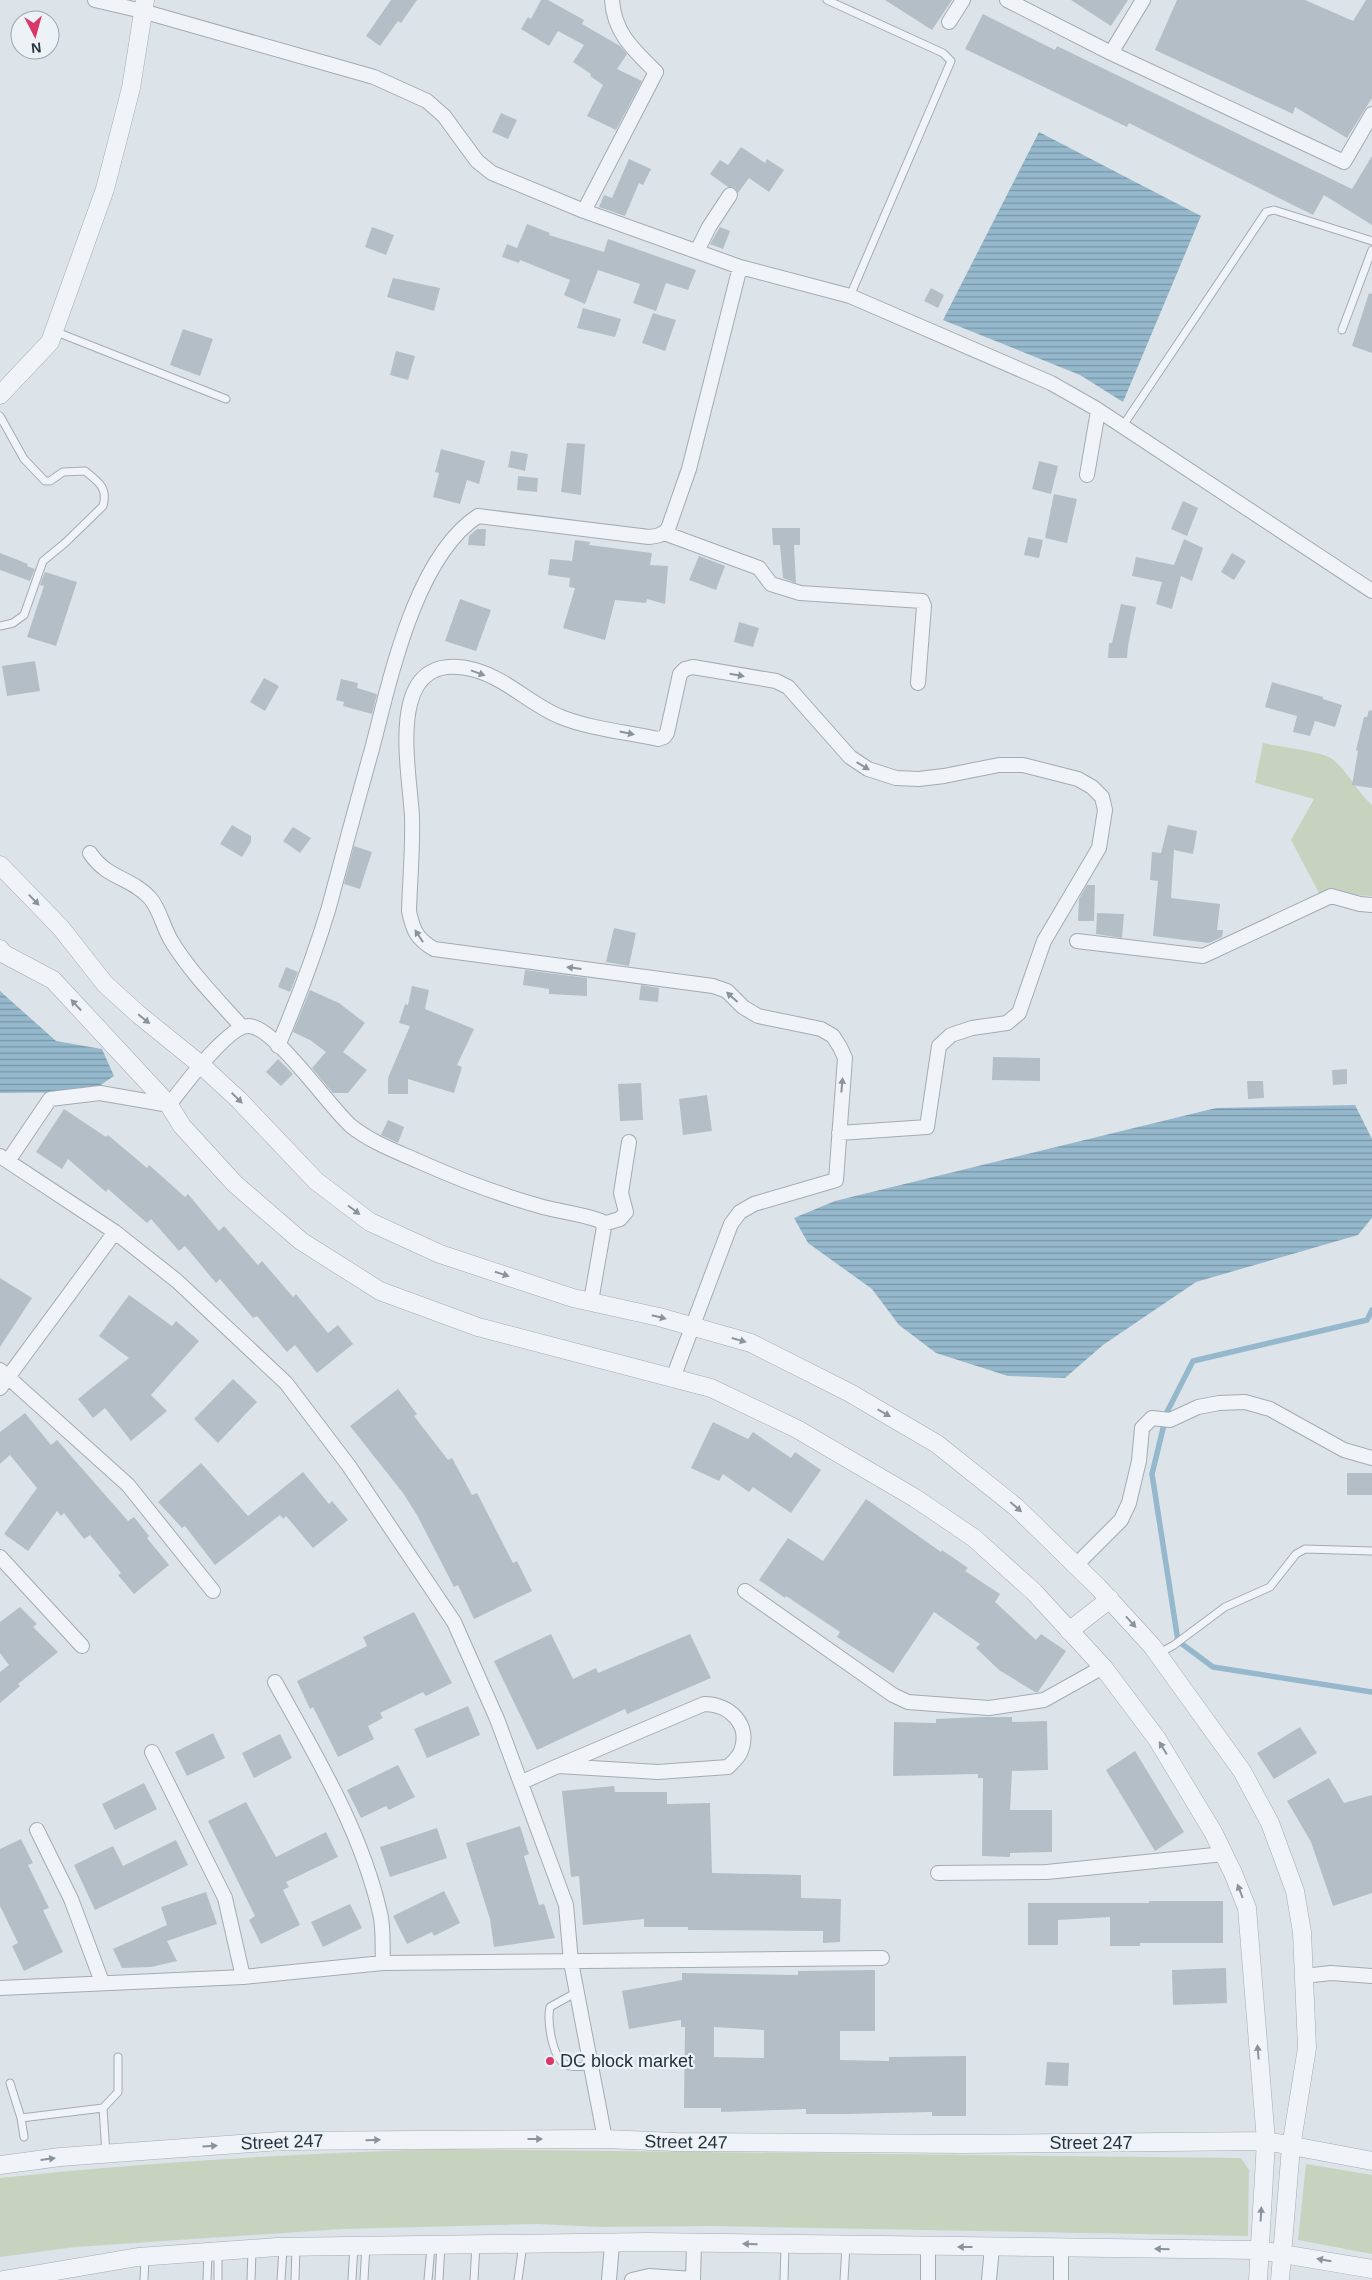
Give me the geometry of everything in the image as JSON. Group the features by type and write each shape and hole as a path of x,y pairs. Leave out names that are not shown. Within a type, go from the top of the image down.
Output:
{"street":[{"path":"95,0 143,5 374,77 427,101 438,111 477,161 492,173 584,211 740,267 850,296 1051,383 1098,411 1121,428 1372,591"},
{"path":"584,211 656,72 638,55 615,23 612,0"},
{"path":"949,22 964,0"},
{"path":"1007,0 1111,53 1344,162 1372,114"},
{"path":"1111,53 1143,0"},
{"path":"0,395 50,342 105,189 130,88 143,5"},
{"path":"697,251 709,226 730,195"},
{"path":"278,1046 292,1014 328,908 393,669 414,603 448,544 464,525 478,516 648,537 660,536 664,533 668,529 689,469 740,267"},
{"path":"1087,475 1098,411"},
{"path":"664,533 759,568 771,584 785,590 800,593 922,601 924,606 918,683"},
{"path":"673,1378 731,1224 735,1218 740,1212 754,1204 836,1180 839,1133 845,1058 833,1036 821,1029 758,1016 743,1006 727,991 713,986 434,950 420,941 411,923 409,911 412,832 406,760 407,728 413,692 421,678 431,671 447,666 475,670 510,686 560,717 658,739 664,737 666,733 680,674 686,669 693,667 776,681 788,687 850,757 868,769 896,778 919,779 1000,765 1023,765 1078,779 1092,787 1102,797 1105,810 1099,848 1044,941 1019,1013 1007,1023 972,1028 951,1035 939,1046 927,1128 839,1133"},
{"path":"90,853 98,865 141,889 151,899 172,943 242,1027"},
{"path":"0,865 61,928 105,984 138,1014 201,1065 239,1100 316,1181 370,1222 440,1254 591,1302 692,1326 751,1343 850,1393 937,1444 1016,1506 1110,1599 1158,1654 1242,1771 1270,1823 1295,1891 1302,1932 1307,2048 1291,2147 1280,2280"},
{"path":"1077,941 1203,956 1332,896 1360,904 1372,905"},
{"path":"0,949 4,954 54,980 169,1104 182,1126 235,1184 301,1241 380,1291 478,1327 710,1388 798,1429 915,1498 974,1538 1034,1592 1103,1667 1157,1738 1224,1854 1247,1908 1266,2141 1258,2280"},
{"path":"169,1104 215,1049 242,1027 254,1027 278,1046 350,1125 366,1136 461,1180 542,1207 597,1219 603,1224"},
{"path":"169,1104 100,1093 50,1098 4,1159 115,1232 177,1281 286,1383 349,1466 454,1622 497,1719 522,1782 566,1905 571,1962 605,2139"},
{"path":"603,1224 620,1219 626,1212 621,1193 629,1142"},
{"path":"591,1302 603,1224"},
{"path":"0,1388 4,1373 115,1232"},
{"path":"4,1373 128,1485 213,1591"},
{"path":"1076,1565 1120,1520 1129,1503 1139,1462 1142,1428 1152,1418 1170,1420 1198,1407 1219,1403 1245,1402 1270,1409 1344,1450 1372,1458"},
{"path":"0,1557 82,1646"},
{"path":"745,1591 893,1695 908,1702 989,1708 1044,1700 1103,1667"},
{"path":"1069,1631 1110,1599"},
{"path":"275,1682 337,1795 366,1864 381,1915 383,1963"},
{"path":"522,1782 558,1766 704,1704 716,1704 726,1707 737,1717 742,1730 741,1753 728,1767 658,1772 558,1766"},
{"path":"152,1752 225,1898 242,1977"},
{"path":"37,1830 71,1899 102,1982"},
{"path":"938,1873 1047,1872 1224,1854"},
{"path":"0,1988 242,1977 383,1963 882,1958"},
{"path":"1304,1976 1331,1973 1372,1976"},
{"name":"Street 247","path":"0,2165 106,2154 280,2141 605,2139 676,2142 963,2144 1266,2141 1372,2161"},
{"path":"3,2280 40,2277 145,2257 252,2248 360,2244 694,2243 1260,2250 1281,2252 1372,2269"},
{"path":"632,2280 650,2276 693,2280 694,2243"},
{"path":"609,2280 612,2244"},
{"path":"928,2247 928,2280"},
{"path":"990,2280 997,2247"},
{"path":"997,2247 999,2280"},
{"path":"1061,2248 1061,2280"}],"lane":[{"path":"827,0 943,53 951,61 850,296"},
{"path":"1121,428 1266,212 1274,210 1372,241"},
{"path":"1342,330 1372,250"},
{"path":"54,331 226,399"},
{"path":"0,416 24,459 45,480 50,481 63,472 85,471 101,484 105,498 103,506 65,543 43,560 24,615 13,622 0,626"},
{"path":"1158,1654 1174,1645 1225,1607 1270,1587 1296,1554 1305,1549 1372,1551"},
{"path":"577,1992 550,2008 549,2015 554,2048 559,2059 567,2066 591,2066"},
{"path":"21,2118 103,2108 118,2092 118,2057"},
{"path":"10,2083 21,2118 24,2137"},
{"path":"103,2108 106,2154"},
{"path":"352,2280 360,2244"},
{"path":"360,2244 364,2280"},
{"path":"428,2280 436,2244"},
{"path":"436,2244 439,2280"},
{"path":"474,2280 476,2244"},
{"path":"518,2280 523,2244"},
{"path":"784,2280 785,2245"},
{"path":"281,2280 290,2246"},
{"path":"290,2246 296,2280"},
{"path":"844,2280 846,2246"},
{"path":"251,2280 252,2248"},
{"path":"207,2280 213,2252"},
{"path":"213,2252 218,2280"},
{"path":"144,2280 145,2257"}],"green space":[{"path":"1263,743 1309,751 1331,758 1372,805 1372,896 1319,893 1291,840 1314,799 1255,783"},
{"path":"440,2149 1241,2158 1249,2170 1248,2236 713,2226 600,2227 537,2224 343,2229 75,2247 0,2257 0,2178 220,2159"},
{"path":"1306,2164 1372,2175 1372,2254 1298,2240"}],"water":[{"path":"1039,132 1201,216 1123,402 1080,375 943,320"},
{"path":"0,991 56,1041 102,1049 114,1076 90,1092 0,1093"},
{"path":"1355,1105 1372,1139 1372,1218 1358,1235 1196,1282 1103,1345 1065,1378 1008,1376 936,1353 899,1325 872,1289 808,1243 794,1218 835,1201 1216,1108"}],"building":[{"path":"391,0 417,0 401,23 398,21 380,46 366,36"},
{"path":"541,0 548,0 584,20 582,24 620,46 627,54 617,69 642,81 616,130 587,116 603,85 573,62 584,45 558,31 549,46 521,29 528,17 531,19"},
{"path":"885,0 952,0 932,30"},
{"path":"1071,0 1128,0 1111,26"},
{"path":"1177,0 1305,0 1353,21 1366,0 1372,0 1372,98 1347,138 1295,107 1293,114 1155,50"},
{"path":"983,14 1055,50 1057,46 1352,189 1372,156 1372,225 1324,195 1313,215 1129,123 1127,127 965,49"},
{"path":"501,113 517,120 508,139 492,132"},
{"path":"741,147 765,163 767,159 784,170 769,192 749,178 738,193 735,188 728,187 710,174 720,160 728,165"},
{"path":"629,159 651,169 643,185 639,183 625,216 599,207 604,195 612,198"},
{"path":"527,224 550,233 549,235 604,252 608,239 696,270 688,290 666,283 656,311 633,303 640,284 598,270 585,304 564,295 570,280 520,260 519,263 502,257 507,244 517,248"},
{"path":"372,227 394,235 386,255 365,247"},
{"path":"720,227 730,231 723,249 710,244"},
{"path":"393,278 440,288 434,311 387,297"},
{"path":"931,288 944,295 938,308 924,301"},
{"path":"1369,293 1372,294 1372,353 1352,346"},
{"path":"583,308 621,319 615,337 577,328"},
{"path":"653,313 676,320 665,351 642,343"},
{"path":"183,329 213,339 200,376 170,365"},
{"path":"396,351 415,356 408,380 390,375"},
{"path":"567,443 585,444 581,495 561,492"},
{"path":"441,449 485,461 479,484 467,480 460,504 433,497 439,473 435,472"},
{"path":"511,451 528,454 525,471 508,467"},
{"path":"1039,461 1058,466 1051,494 1032,489"},
{"path":"518,476 538,478 537,492 517,490"},
{"path":"1054,494 1077,499 1067,543 1045,538"},
{"path":"1183,501 1198,508 1187,536 1171,529"},
{"path":"772,528 800,528 800,545 794,545 796,583 783,578 780,545 773,545"},
{"path":"477,529 486,529 485,546 468,545 469,536"},
{"path":"1028,537 1043,540 1039,558 1024,555"},
{"path":"1184,539 1203,548 1192,581 1181,576 1172,609 1156,604 1162,582 1132,576 1136,557 1174,565"},
{"path":"575,540 590,542 589,545 652,553 650,565 668,566 665,604 647,599 646,603 615,600 605,640 563,628 575,588 569,587 570,578 548,575 550,559 572,561"},
{"path":"0,553 28,564 27,566 35,569 30,581 0,570"},
{"path":"1232,553 1246,561 1234,580 1221,572"},
{"path":"699,556 725,566 716,590 689,580"},
{"path":"45,572 77,582 56,646 27,637 44,586 40,585"},
{"path":"460,599 491,610 476,651 445,641"},
{"path":"1121,604 1136,607 1127,658 1108,658 1109,643 1112,643"},
{"path":"739,622 759,628 753,647 734,642"},
{"path":"35,661 40,691 7,696 2,666"},
{"path":"264,678 279,686 265,711 250,702"},
{"path":"341,679 358,683 357,688 377,694 372,714 343,706 344,702 336,700"},
{"path":"1272,682 1323,697 1323,699 1342,705 1335,727 1315,721 1310,736 1293,732 1297,716 1265,707"},
{"path":"1369,710 1372,711 1372,788 1352,785 1358,751 1356,750 1364,717 1367,717"},
{"path":"232,825 251,836 251,842 242,857 220,844"},
{"path":"1168,825 1197,831 1193,854 1174,850 1171,898 1220,904 1217,930 1223,930 1222,937 1209,943 1153,936 1158,881 1150,880 1152,852 1161,853"},
{"path":"293,827 311,838 300,853 283,841"},
{"path":"354,846 372,852 360,889 344,884"},
{"path":"1087,885 1095,885 1094,921 1078,921 1079,899"},
{"path":"1097,913 1124,914 1122,938 1096,934"},
{"path":"614,928 636,933 629,966 606,962"},
{"path":"286,967 298,972 290,992 278,987"},
{"path":"525,970 587,978 587,996 549,994 549,989 523,985"},
{"path":"641,985 659,988 658,1002 639,1000"},
{"path":"412,986 429,990 425,1009 474,1029 457,1065 462,1067 454,1093 408,1079 408,1094 388,1094 388,1078 410,1026 399,1023 405,1004 408,1005"},
{"path":"310,990 339,1003 365,1023 343,1052 367,1070 348,1093 333,1093 312,1068 326,1052 310,1040 293,1032"},
{"path":"993,1057 1040,1058 1040,1081 992,1080"},
{"path":"278,1059 293,1074 281,1086 266,1072"},
{"path":"1347,1069 1347,1084 1333,1085 1332,1070"},
{"path":"1247,1081 1263,1081 1264,1098 1248,1099"},
{"path":"641,1083 643,1120 620,1121 618,1084"},
{"path":"707,1095 712,1131 683,1135 679,1099"},
{"path":"64,1109 106,1137 108,1135 147,1168 149,1165 185,1197 188,1194 219,1231 224,1226 258,1265 262,1261 293,1297 296,1294 328,1333 338,1325 353,1344 317,1373 295,1345 287,1352 257,1316 253,1318 220,1279 216,1283 185,1246 179,1251 151,1219 147,1223 108,1189 106,1192 68,1159 62,1169 36,1152"},
{"path":"388,1120 404,1127 398,1143 381,1135"},
{"path":"0,1278 32,1298 0,1347"},
{"path":"129,1295 172,1326 176,1321 199,1341 151,1395 167,1411 131,1441 105,1408 93,1418 78,1399 129,1358 99,1336"},
{"path":"233,1379 257,1402 218,1443 194,1419"},
{"path":"398,1389 417,1414 414,1416 448,1460 452,1458 472,1495 477,1493 513,1563 517,1561 532,1591 474,1619 458,1585 454,1587 417,1515 403,1493 350,1426"},
{"path":"25,1413 51,1445 57,1440 128,1521 134,1517 149,1536 147,1538 169,1565 134,1594 118,1575 121,1573 90,1535 84,1539 64,1513 61,1516 57,1511 28,1551 4,1534 37,1488 10,1455 0,1464 0,1432"},
{"path":"713,1422 748,1439 753,1432 791,1458 795,1452 821,1470 791,1513 753,1487 749,1492 723,1474 719,1481 691,1468"},
{"path":"201,1463 248,1516 303,1472 329,1504 332,1501 348,1520 313,1548 286,1516 283,1519 280,1515 215,1565 185,1526 182,1528 158,1502"},
{"path":"1347,1473 1372,1473 1372,1495 1347,1495"},
{"path":"866,1499 941,1552 942,1550 968,1568 965,1571 1000,1594 995,1602 1036,1640 1041,1634 1066,1651 1038,1692 999,1670 976,1648 980,1644 934,1612 893,1673 837,1637 840,1632 759,1580 788,1538 823,1561"},
{"path":"20,1607 37,1624 33,1627 58,1652 18,1684 20,1686 0,1703 0,1672 9,1665 0,1653 0,1622"},
{"path":"414,1612 452,1683 426,1696 423,1692 380,1713 383,1718 368,1726 374,1739 338,1757 313,1707 310,1709 297,1681 367,1646 363,1637"},
{"path":"551,1634 573,1679 596,1668 598,1673 690,1634 711,1678 627,1714 625,1709 537,1750 494,1661"},
{"path":"468,1706 480,1735 427,1758 414,1729"},
{"path":"1012,1717 1012,1722 1047,1721 1048,1770 1012,1771 1010,1810 1052,1810 1052,1852 1010,1853 1010,1857 982,1856 983,1778 978,1778 978,1774 893,1776 894,1722 936,1723 936,1719"},
{"path":"1300,1727 1317,1753 1274,1779 1257,1753"},
{"path":"213,1733 225,1758 187,1776 175,1752"},
{"path":"280,1734 292,1758 254,1778 242,1753"},
{"path":"1135,1751 1184,1832 1155,1851 1106,1770"},
{"path":"398,1765 415,1797 389,1810 386,1806 361,1818 347,1790"},
{"path":"1329,1778 1344,1803 1372,1795 1372,1893 1333,1906 1311,1842 1287,1801"},
{"path":"144,1783 157,1809 115,1830 102,1804"},
{"path":"614,1786 615,1792 667,1792 667,1804 710,1803 712,1873 801,1875 801,1898 841,1899 840,1942 823,1943 823,1931 688,1930 688,1927 644,1927 644,1919 583,1925 579,1876 571,1877 562,1791"},
{"path":"246,1802 276,1857 326,1832 338,1857 286,1882 289,1887 283,1890 300,1925 261,1944 249,1920 255,1916 208,1821"},
{"path":"520,1826 529,1854 524,1856 539,1905 544,1904 555,1938 494,1947 490,1919 466,1843"},
{"path":"437,1828 447,1858 390,1877 380,1847"},
{"path":"21,1839 33,1863 28,1865 49,1908 43,1910 63,1952 24,1971 12,1946 18,1943 0,1906 0,1849"},
{"path":"176,1840 188,1865 95,1910 74,1865 113,1846 123,1866"},
{"path":"444,1891 460,1923 434,1936 432,1932 407,1944 393,1916"},
{"path":"206,1892 217,1924 167,1941 177,1961 151,1967 122,1968 113,1949 167,1925 161,1907"},
{"path":"1149,1901 1223,1901 1223,1943 1140,1943 1140,1946 1110,1946 1110,1917 1058,1920 1058,1945 1028,1945 1028,1903 1149,1903"},
{"path":"350,1904 362,1928 323,1947 311,1922"},
{"path":"1226,1968 1227,2003 1173,2005 1172,1970"},
{"path":"875,1970 875,2031 840,2031 840,2060 889,2061 889,2057 966,2056 966,2116 932,2116 932,2112 806,2114 806,2109 721,2112 721,2108 684,2108 685,2027 681,2027 681,2020 629,2029 622,1991 682,1980 682,1973 798,1975 798,1971","holes":["714,2027 764,2030 764,2058 714,2057"]},
{"path":"1047,2062 1069,2063 1068,2086 1045,2085"}],"waterway":[{"path":"1372,1310 1367,1320 1193,1361 1167,1412 1152,1474 1178,1641 1213,1667 1372,1692"}],"place":[{"name":"DC block market","path":"550,2061"}]}
